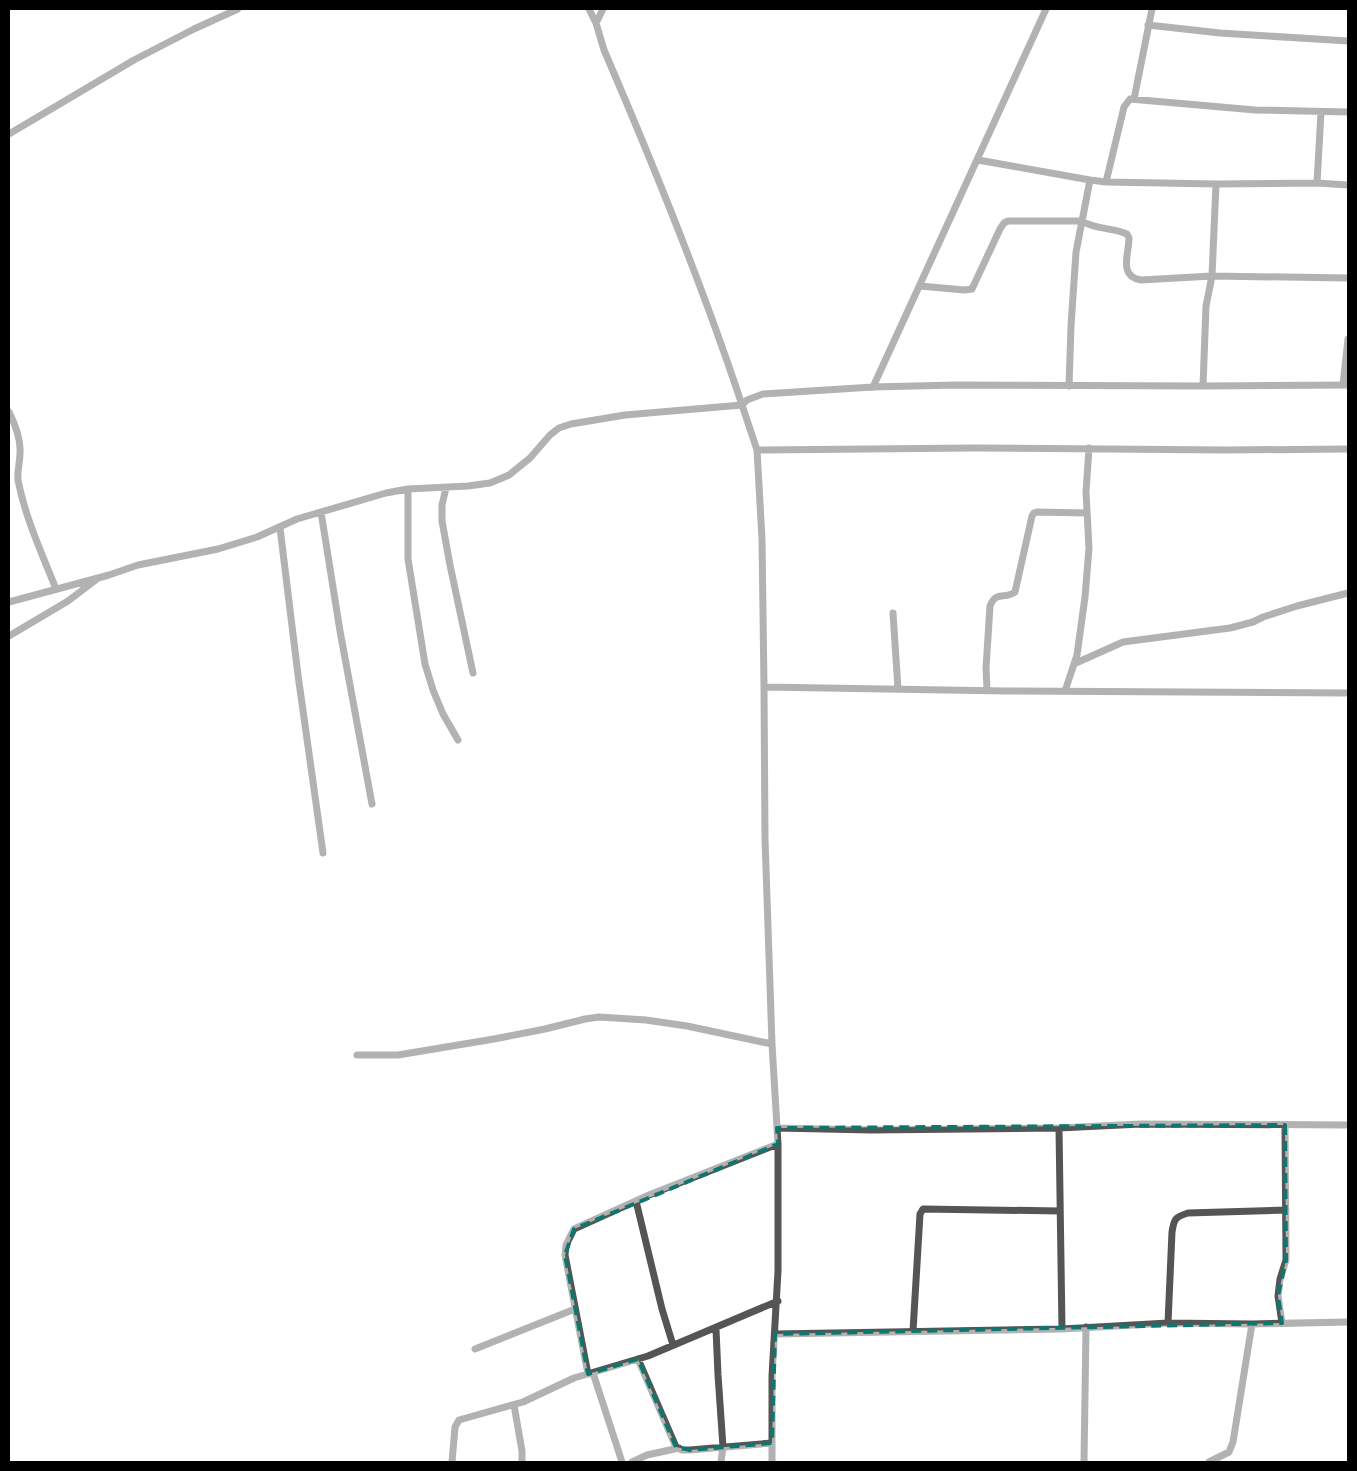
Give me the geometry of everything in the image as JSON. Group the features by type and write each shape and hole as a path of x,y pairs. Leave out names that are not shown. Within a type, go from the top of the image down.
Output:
{"street":[{"path":"9,134 134,60 238,9"},
{"path":"589,9 714,321 757,450 762,539 765,839 772,1044 778,1144 778,1302 772,1376 772,1462"},
{"path":"596,23 603,9"},
{"path":"873,387 1046,9"},
{"path":"1134,99 1152,9"},
{"path":"1148,25 1210,32 1348,42"},
{"path":"1106,182 1124,107 1130,99 1255,110 1348,112"},
{"path":"1317,183 1320,112"},
{"path":"978,160 1106,182 1317,183 1348,185"},
{"path":"1069,386 1076,252 1090,180"},
{"path":"1203,386 1206,306 1212,276 1216,184"},
{"path":"920,286 972,289 1000,228 1008,221 1081,221 1097,228 1110,229 1127,234 1129,238 1127,270 1129,274 1141,280 1212,276 1348,278"},
{"path":"9,602 99,578 138,565 218,549 256,537 321,512 386,493 408,489 446,488 490,483 509,474 530,458 550,435 559,428 571,424 625,415 742,405 747,400 763,394 873,387 956,385 1345,385 1348,339"},
{"path":"9,412 14,422 20,450 18,477 21,493 56,589"},
{"path":"1065,691 1076,664 1088,565 1086,492 1089,448"},
{"path":"757,450 1348,449"},
{"path":"446,488 442,505 442,521 472,673"},
{"path":"408,489 408,559 425,664 443,714 458,740"},
{"path":"321,512 340,631 372,804"},
{"path":"987,690 986,668 990,606 993,599 998,596 1010,595 1015,592 1032,516 1038,512 1086,513"},
{"path":"280,528 323,853"},
{"path":"9,636 68,601 99,578"},
{"path":"1076,664 1123,642 1230,628 1297,606 1348,593"},
{"path":"893,613 898,689"},
{"path":"764,687 1348,693"},
{"path":"357,1055 398,1055 494,1039 599,1017 646,1020 687,1026 772,1044"},
{"path":"777,1128 881,1130 1059,1128 1141,1124 1348,1125"},
{"path":"1282,1323 1278,1296 1280,1279 1286,1260 1285,1125"},
{"path":"1059,1128 1062,1328"},
{"path":"622,1462 591,1374 575,1309 565,1255 569,1237 574,1229 636,1201 778,1144"},
{"path":"636,1201 662,1309 673,1345"},
{"path":"913,1331 920,1214 923,1209 1060,1211"},
{"path":"1168,1323 1172,1232 1177,1217 1188,1213 1286,1210"},
{"path":"452,1462 455,1427 459,1420 523,1402 574,1378 638,1359 716,1329 778,1302"},
{"path":"476,1349 575,1309"},
{"path":"775,1334 1086,1328 1168,1323 1348,1322"},
{"path":"1209,1462 1229,1452 1233,1442 1252,1324"},
{"path":"1084,1462 1086,1328"},
{"path":"716,1329 723,1447 721,1462"},
{"path":"638,1359 676,1446 679,1448"},
{"path":"514,1405 522,1451 522,1462"},
{"path":"632,1462 647,1455 679,1448 690,1450 772,1442"}],"highlighted area":[{"path":"1285,1125 1286,1260 1278,1296 1282,1323 775,1334 772,1443 690,1450 676,1447 638,1359 588,1374 565,1255 574,1229 778,1144 777,1128"}]}
